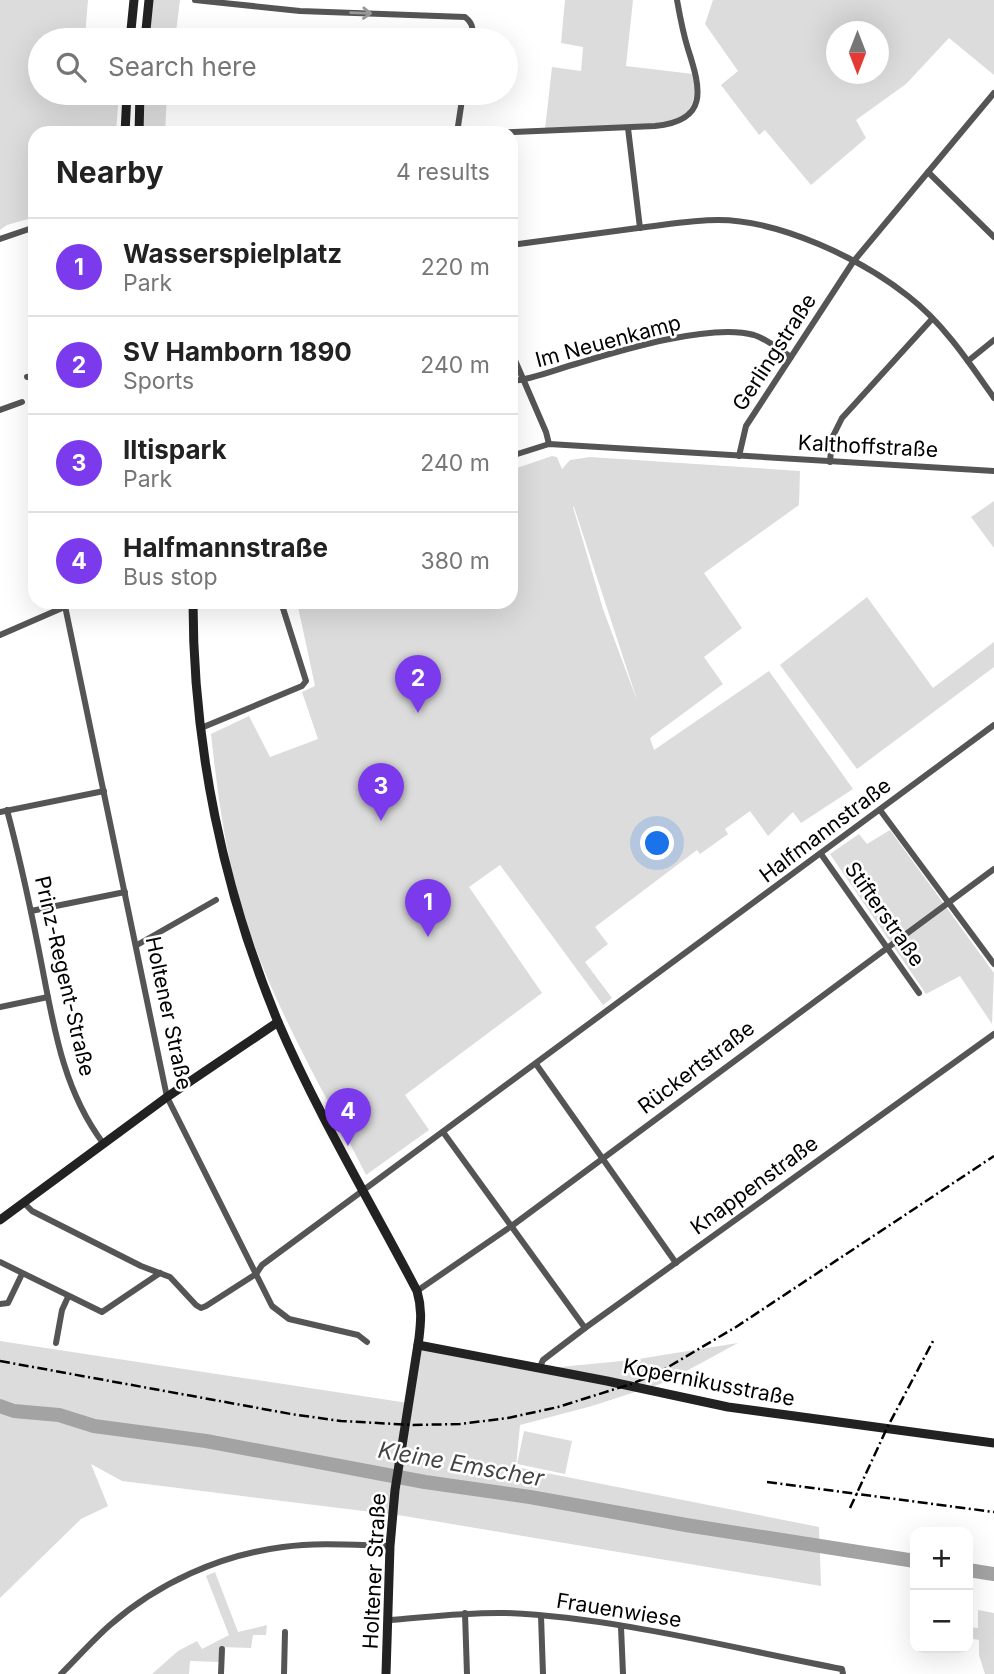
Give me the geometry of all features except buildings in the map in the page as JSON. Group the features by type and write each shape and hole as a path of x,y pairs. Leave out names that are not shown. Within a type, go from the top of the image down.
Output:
{"street":[{"path":"131,28 134,0"},
{"path":"146,28 149,0"},
{"path":"195,0 300,11 465,18 471,22 473,28"},
{"path":"518,132 628,128 675,123 691,113 697,100 699,82 677,0"},
{"name":"Gerlingstraße","path":"739,456 746,426 853,262 994,93"},
{"path":"125,126 126,105"},
{"path":"139,126 140,105"},
{"path":"458,126 461,105"},
{"path":"628,128 640,228"},
{"path":"928,172 994,237"},
{"path":"518,244 688,221 749,223 787,232 853,262 909,297 968,361 994,398"},
{"path":"0,239 28,229"},
{"path":"830,462 832,438 842,418 932,319"},
{"name":"Im Neuenkamp","path":"518,380 639,346 735,331 758,336 791,357"},
{"path":"968,361 994,340"},
{"path":"518,367 549,444"},
{"path":"0,410 22,402"},
{"path":"518,454 549,444 739,456"},
{"name":"Kalthoffstraße","path":"739,456 994,471"},
{"path":"0,635 58,609"},
{"name":"Holtener Straße","path":"66,609 167,1097 272,1306 283,1316 358,1335 367,1342"},
{"path":"193,609 201,728 214,809 233,895 248,943 278,1022 305,1080 417,1292"},
{"path":"201,728 302,686 306,681 283,609"},
{"path":"991,728 994,738"},
{"name":"Halfmannstraße","path":"23,1202 32,1211 141,1266 170,1277 201,1308 256,1274 262,1265 364,1189 991,728"},
{"path":"4,811 104,791"},
{"path":"880,810 994,964"},
{"name":"Prinz-Regent-Straße","path":"4,811 31,911 59,1051 88,1122 103,1143"},
{"name":"Stifterstraße","path":"821,854 919,993"},
{"name":"Rückertstraße","path":"417,1292 513,1225 994,869"},
{"path":"31,911 125,892"},
{"path":"137,945 216,900"},
{"path":"0,1007 48,997"},
{"path":"0,1220 167,1097 278,1022"},
{"name":"Knappenstraße","path":"540,1370 543,1360 585,1328 994,1034"},
{"path":"536,1064 676,1263"},
{"path":"443,1132 513,1225 585,1328"},
{"path":"0,1262 102,1312 160,1273"},
{"path":"0,1304 8,1303 22,1274"},
{"name":"Holtener Straße","path":"386,1674 390,1546 395,1490 422,1316 417,1292"},
{"path":"56,1343 62,1310 68,1297"},
{"name":"Kopernikusstraße","path":"418,1345 728,1407 994,1443"},
{"path":"61,1674 109,1625 138,1603 215,1563 286,1546 390,1546"},
{"path":"465,1614 467,1674"},
{"name":"Frauenwiese","path":"388,1620 465,1614 541,1616 621,1627 843,1672"},
{"path":"541,1616 543,1674"},
{"path":"621,1627 623,1674"},
{"path":"284,1674 285,1632"},
{"path":"221,1674 222,1649"}],"shaded area":[{"path":"0,0 88,0 86,28 28,28 28,105 118,105 117,126 28,126 28,219 0,230"},
{"path":"151,0 180,0 176,28 148,28"},
{"path":"565,0 633,0 626,66 693,74 694,99 689,110 680,118 656,123 545,129 552,67 581,71 583,47 561,43"},
{"path":"713,0 994,0 994,75 949,38 906,84 856,120 866,138 811,185 765,130 759,135 721,85 738,71 705,24"},
{"path":"141,105 166,105 165,126 140,126"},
{"path":"552,456 557,457 562,469 570,460 590,457 800,471 799,505 704,573 742,628 704,657 723,684 650,738 654,750 769,671 853,789 801,823 793,812 768,836 750,811 725,829 728,834 700,854 697,850 595,927 608,944 585,962 612,998 603,1005 500,865 469,887 542,993 405,1095 429,1130 366,1175 279,1005 250,934 229,857 211,734 249,716 270,757 318,739 302,692 315,686 298,609 518,609 518,468","holes":["573,507 574,507 638,703 603,609"]},
{"path":"994,501 994,548 971,517"},
{"path":"867,597 933,688 994,642 994,667 857,769 780,665"},
{"path":"890,830 994,973 992,1024 960,976 926,994 830,854 859,834 867,844"},
{"path":"0,1341 408,1403 418,1345 539,1369 632,1360 738,1343 666,1382 592,1406 520,1425 516,1467 819,1527 821,1586 404,1516 122,1481 91,1464 108,1506 81,1519 0,1598"},
{"path":"524,1431 572,1441 565,1474 517,1464"},
{"path":"215,1572 238,1632 267,1625 266,1635 253,1635 251,1648 220,1647 219,1662 190,1661 189,1674 152,1674 178,1651 197,1641 202,1649 229,1635 206,1576"},
{"path":"978,1610 994,1613 994,1674 985,1674 979,1655 979,1640 973,1639 973,1628 978,1628"}],"waterway":[{"name":"Kleine Emscher","path":"0,1406 14,1411 59,1415 94,1426 206,1441 425,1482 910,1560"},
{"name":"Kleine Emscher","path":"973,1571 994,1574"}],"railway":[{"path":"0,1361 341,1421 413,1425 460,1424 508,1418 558,1407 658,1373 736,1327 994,1156"},
{"path":"850,1508 887,1428 933,1341"},
{"path":"767,1482 994,1512"}],"place":[{"name":"SV Hamborn 1890","path":"418,713"},
{"name":"Iltispark","path":"381,821"},
{"name":"Wasserspielplatz","path":"428,937"},
{"name":"Halfmannstraße","path":"348,1146"}]}
